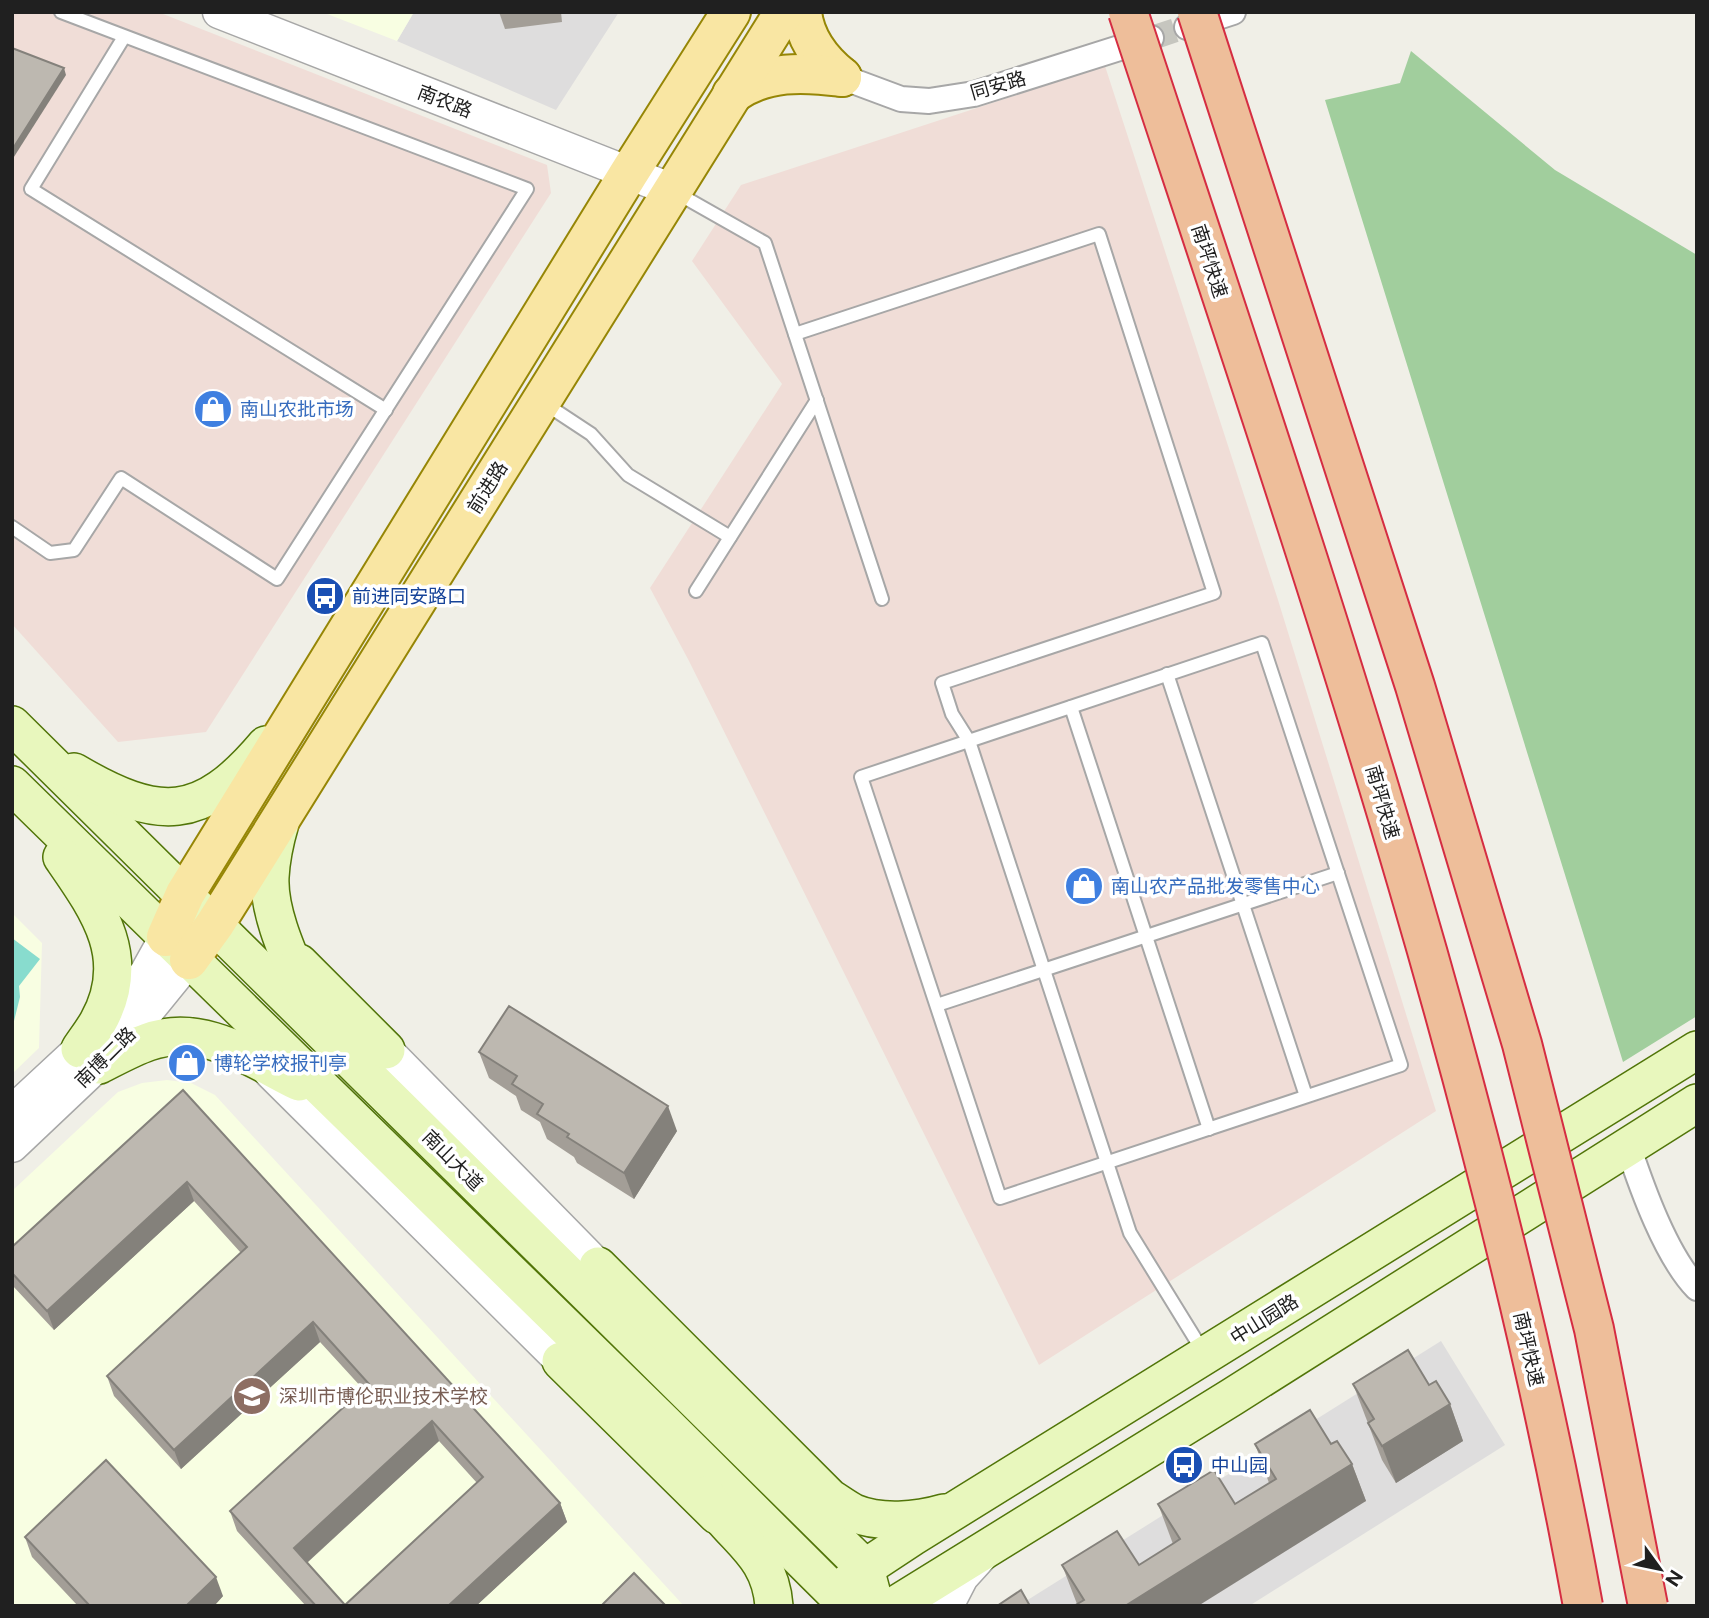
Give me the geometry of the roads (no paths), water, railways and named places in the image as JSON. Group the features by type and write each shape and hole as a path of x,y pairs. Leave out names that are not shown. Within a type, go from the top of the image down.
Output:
{"highway":[{"path":"1190,20 1415,686 1522,1044 1594,1329 1648,1606"},
{"name":"南坪快速","path":"1140,25 1354,705 1458,1059 1532,1357 1583,1606"}],"main road":[{"path":"177,948 185,894 731,12"},
{"name":"前进路","path":"177,948 215,923 784,12"},
{"path":"802,12 813,45 829,66 842,77"},
{"path":"732,94 748,83 795,72 842,77"},
{"path":"20,733 77,774 114,792 166,808 189,806 216,793 246,769 303,702"},
{"name":"南山大道","path":"20,733 865,1568"},
{"path":"12,787 663,1422 839,1602"},
{"path":"12,787 88,894 109,937 113,960 110,990 89,1057"},
{"path":"281,818 270,879 275,915 317,1026"},
{"path":"286,946 300,964 386,1051"},
{"path":"89,1057 179,1035 203,1037 230,1047 330,1097"},
{"name":"中山园路","path":"839,1602 865,1568 1697,1050"},
{"path":"894,1606 1232,1397 1696,1104"},
{"path":"598,1266 830,1498 853,1513 873,1519 926,1518 965,1506"},
{"path":"651,1356 728,1395"},
{"path":"561,1361 754,1552 768,1573 774,1606"},
{"path":"663,1422 718,1515"},
{"path":"830,1498 865,1568 875,1606"}],"street":[{"name":"南农路","path":"219,12 671,190"},
{"path":"1190,20 1233,12"},
{"name":"同安路","path":"842,77 901,100 929,101 974,94 1140,25"},
{"name":"南博二路","path":"12,1112 143,1018 177,948"},
{"path":"239,1009 262,1064 561,1361 663,1422"},
{"path":"317,1026 386,1051 598,1266 651,1356"},
{"name":"南博二路","path":"12,1146 89,1057"},
{"path":"1628,1146 1658,1224 1696,1284"},
{"path":"947,1606 962,1577 990,1545"}],"lane":[{"path":"12,527 50,553 74,550 121,478 277,579 527,189 61,12"},
{"path":"124,37 31,189 386,410"},
{"path":"671,190 765,243 882,599"},
{"path":"795,334 1099,234 1214,593 942,683 952,714 969,741 1130,1233 1206,1355"},
{"path":"696,591 817,400"},
{"path":"540,401 591,434 628,475 730,537"},
{"path":"1262,643 1401,1065 1000,1198 861,777 1070,707 1262,643"},
{"path":"1167,674 1306,1096"},
{"path":"1070,707 1209,1129"},
{"path":"937,1005 1338,873"}],"tunnel":[{"path":"1152,38 1182,28"}],"place":[{"name":"南山农批市场","path":"213,409"},
{"name":"前进同安路口","path":"325,596"},
{"name":"南山农产品批发零售中心","path":"1084,886"},
{"name":"博轮学校报刊亭","path":"187,1063"},
{"name":"深圳市博伦职业技术学校","path":"252,1396"},
{"name":"中山园","path":"1184,1465"}]}
